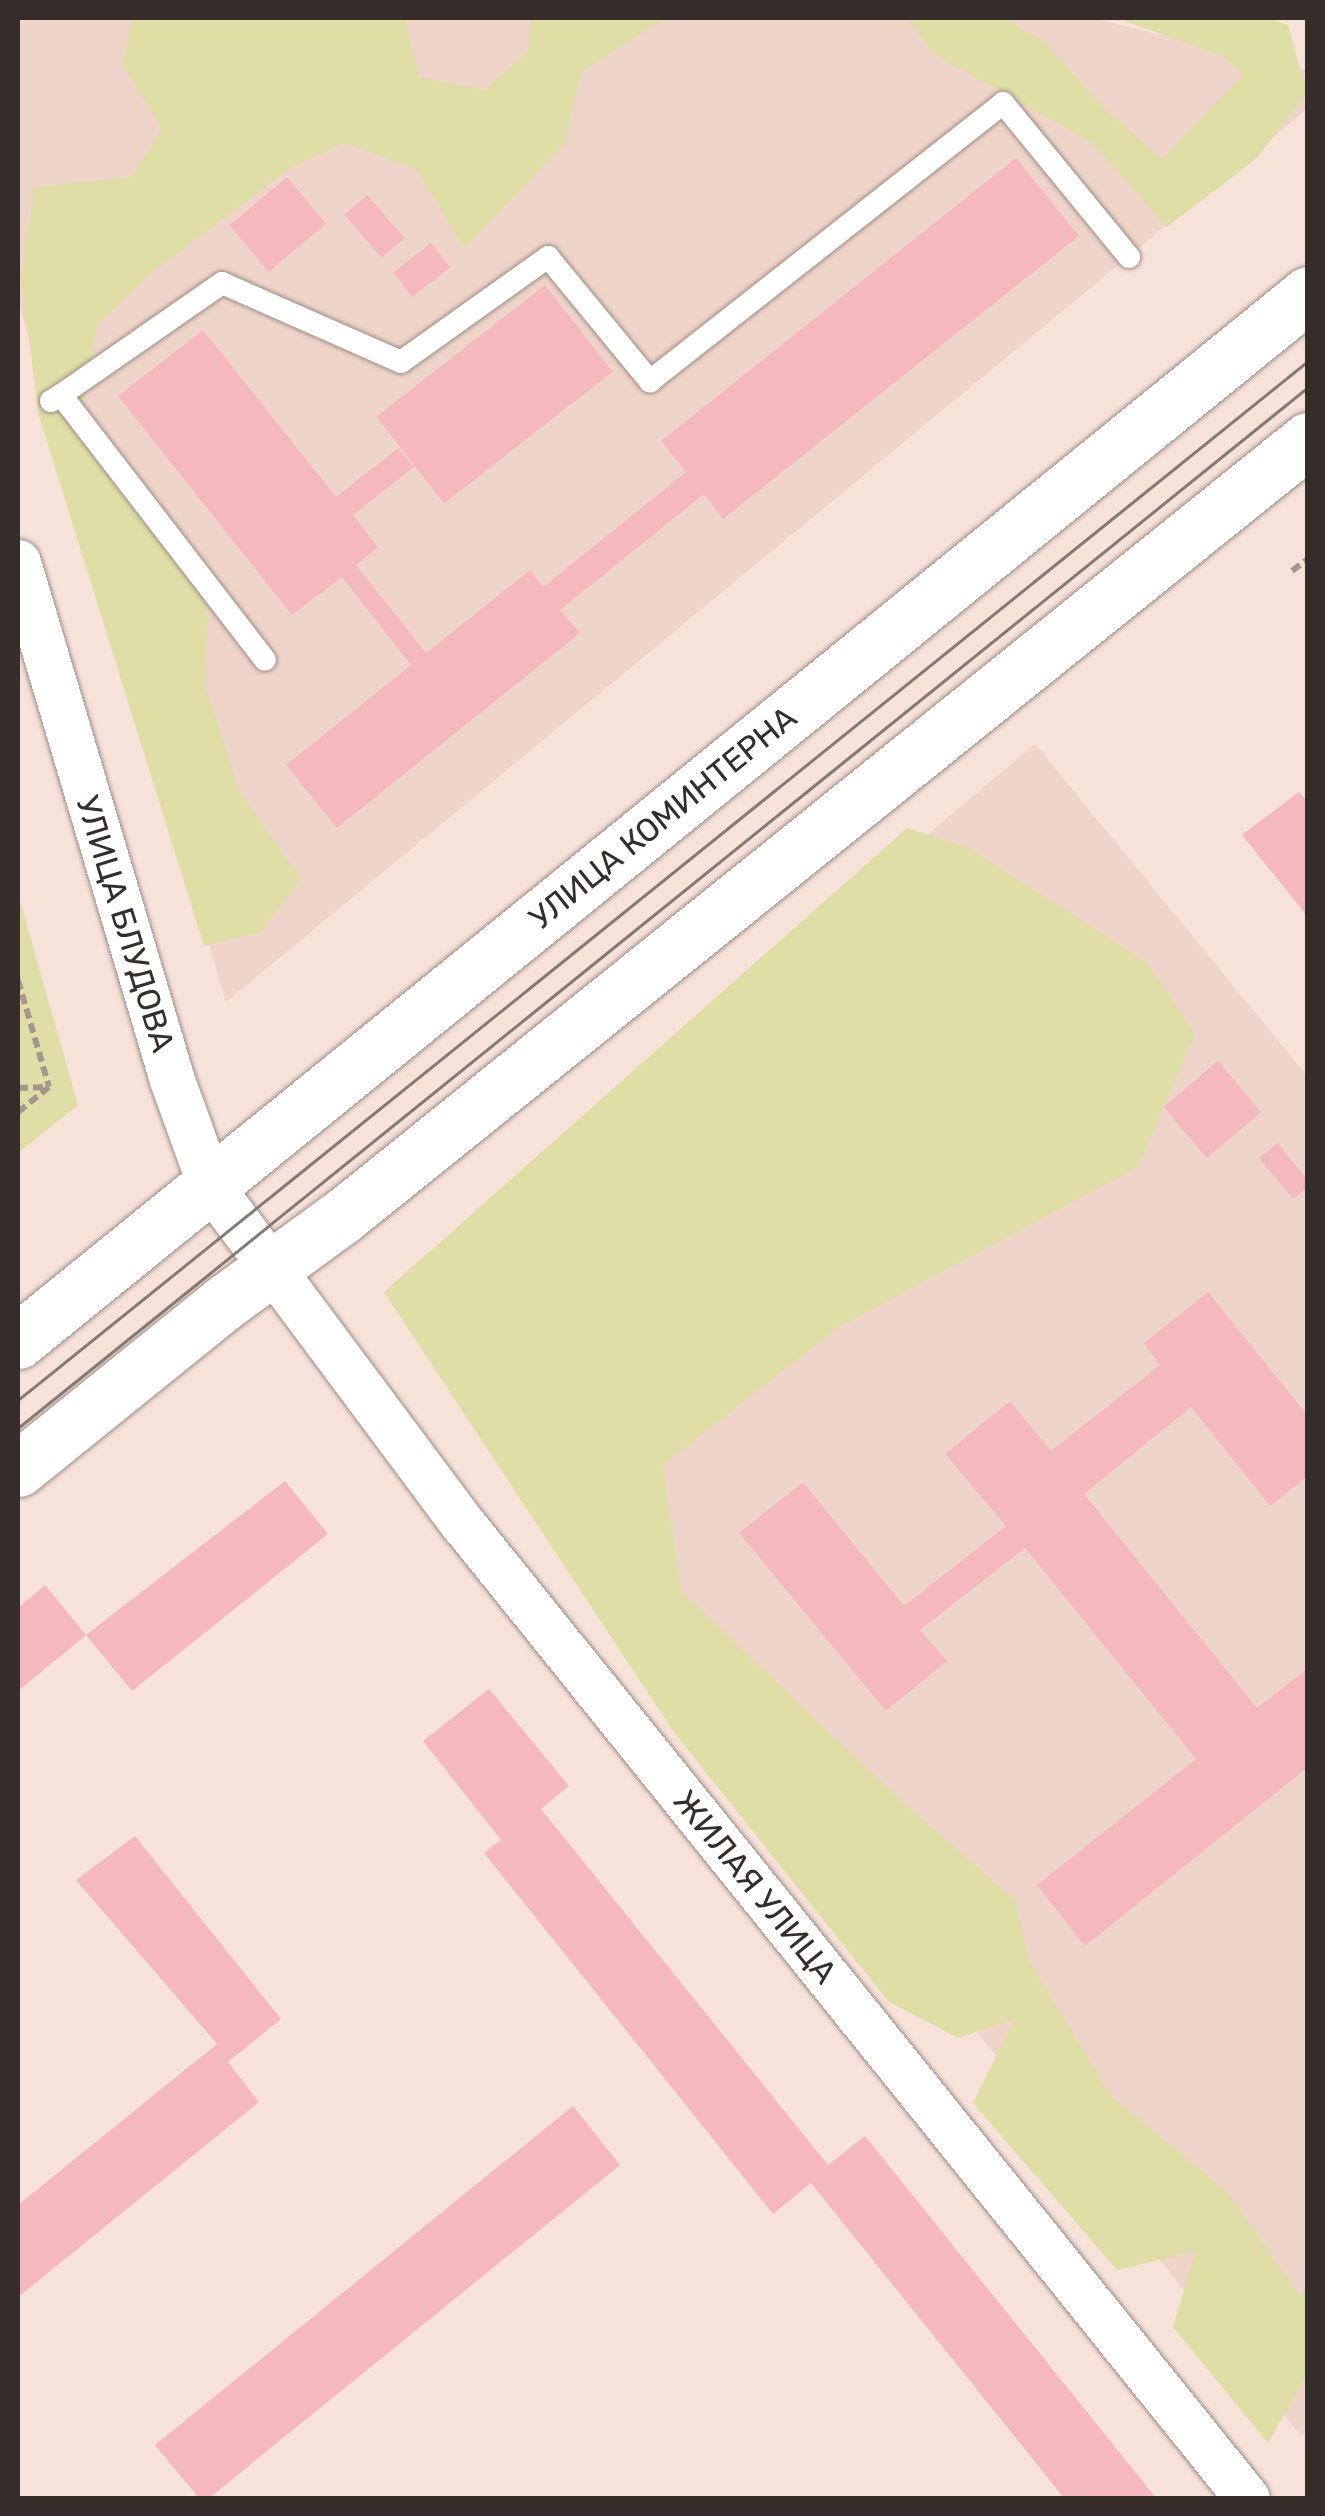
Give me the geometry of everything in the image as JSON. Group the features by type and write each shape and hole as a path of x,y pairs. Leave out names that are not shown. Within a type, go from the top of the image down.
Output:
{"street":[{"name":"УЛИЦА КОМИНТЕРНА","path":"18,1341 1308,294"},
{"path":"18,1469 843,816 1308,440"},
{"name":"УЛИЦА БЛУДОВА","path":"18,562 172,1080 210,1185 273,1267"},
{"name":"ЖИЛАЯ УЛИЦА","path":"273,1267 462,1524 1247,2498"}],"lane":[{"path":"265,660 54,399 222,283 402,362 548,257 650,381 1003,103 1129,256"}],"path":[{"path":"1292,570 1308,559"},
{"path":"18,980 48,1088"},
{"path":"18,1088 48,1088"},
{"path":"18,1112 48,1088"}],"shaded area":[{"path":"18,18 1092,18 1305,70 1307,109 226,1002 18,301"},
{"path":"1035,744 1307,1076 1308,2428 1301,2436 384,1292"}],"green space":[{"path":"132,18 409,18 406,22 419,77 485,90 527,52 531,18 665,18 581,73 564,145 464,248 417,170 345,143 292,167 151,273 97,325 83,406 92,457 197,571 208,617 205,685 239,791 301,879 261,932 204,946 39,416 21,279 34,187 131,177 162,129 123,65"},
{"path":"907,18 1003,18 1043,41 1105,109 1162,159 1243,75 1224,57 1117,18 1266,18 1288,25 1307,93 1257,158 1167,227 1091,142 935,55"},
{"path":"907,828 969,848 1147,963 1195,1034 1138,1167 837,1328 663,1465 681,1591 901,1801 1015,1900 1029,1961 1111,2096 1228,2193 1299,2295 1307,2291 1307,2374 1268,2443 1173,2327 1196,2251 1117,2270 973,2103 1015,2019 958,2038 888,2001 673,1731 384,1292"},
{"path":"18,893 78,1105 18,1153"}],"building":[{"path":"1016,158 1079,236 723,519 704,494 560,610 580,633 337,828 286,765 411,665 342,577 292,615 118,396 203,330 336,497 398,448 414,467 353,515 378,547 356,565 426,653 530,570 543,587 686,472 661,441"},
{"path":"287,177 326,224 269,272 230,225"},
{"path":"367,195 404,238 382,258 344,215"},
{"path":"431,243 450,267 412,297 393,273"},
{"path":"545,285 613,372 444,503 376,417"},
{"path":"1299,792 1308,802 1308,917 1242,835"},
{"path":"1218,1061 1261,1112 1207,1158 1164,1107"},
{"path":"1278,1143 1308,1181 1308,1187 1293,1199 1259,1158"},
{"path":"1208,1292 1308,1416 1308,1476 1270,1506 1191,1407 1084,1494 1257,1708 1308,1668 1308,1767 1085,1946 1037,1885 1196,1759 1025,1548 920,1630 947,1661 886,1711 739,1533 803,1482 904,1606 1006,1526 945,1454 1010,1401 1051,1451 1160,1365 1144,1343"},
{"path":"285,1481 328,1534 132,1691 86,1635"},
{"path":"45,1585 86,1635 18,1691 18,1608"},
{"path":"489,1689 569,1786 541,1809 828,2165 865,2136 1156,2498 1064,2498 811,2183 773,2214 484,1853 501,1840 423,1741"},
{"path":"135,1836 281,2019 228,2062 259,2102 18,2297 18,2205 217,2044 76,1880"},
{"path":"573,2106 620,2165 209,2498 199,2498 155,2445"}],"tram line":[{"path":"18,1400 1308,361"},
{"path":"18,1428 1308,387"}]}
